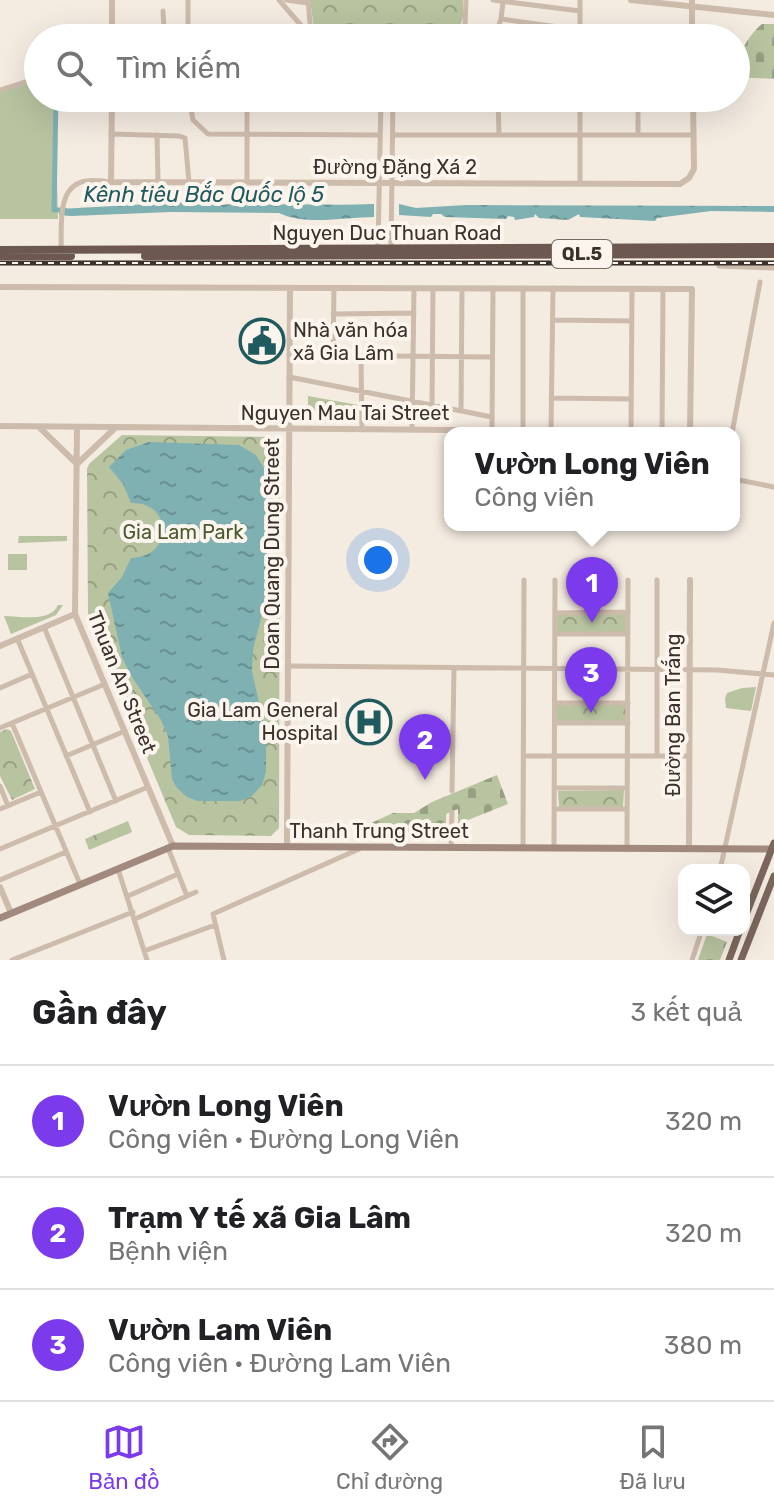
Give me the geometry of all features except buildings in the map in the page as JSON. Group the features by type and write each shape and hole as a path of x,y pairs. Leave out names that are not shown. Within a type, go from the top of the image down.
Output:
{"highway":[{"name":"Nguyen Duc Thuan Road","path":"391,252 774,247"},
{"name":"Nguyen Duc Thuan Road","path":"0,250 774,254"},
{"name":"Nguyen Duc Thuan Road","path":"0,256 378,252"}],"main road":[{"name":"Thanh Trung Street","path":"0,918 170,847 773,848"},
{"path":"750,905 773,848"},
{"path":"741,960 774,876"},
{"path":"729,960 738,936"}],"street":[{"path":"112,0 112,24"},
{"path":"188,0 188,24"},
{"path":"279,0 300,24"},
{"path":"286,0 308,1 308,24"},
{"path":"465,24 466,0"},
{"path":"493,0 580,11"},
{"path":"580,0 580,24"},
{"path":"631,0 774,15"},
{"path":"499,24 503,2"},
{"path":"163,11 164,24"},
{"path":"501,19 534,24"},
{"path":"0,90 24,82"},
{"path":"61,249 63,205 67,192 78,183 111,182 112,112"},
{"path":"192,112 193,120 202,131 214,135 380,135"},
{"path":"247,112 247,182"},
{"path":"378,252 380,112"},
{"path":"391,252 393,112"},
{"path":"499,112 499,135"},
{"path":"580,112 580,183"},
{"path":"638,112 638,135"},
{"path":"393,135 693,135 693,112"},
{"path":"111,134 179,136 186,139 189,182"},
{"path":"157,135 158,182"},
{"name":"Đường Đặng Xá 2","path":"111,182 680,184 689,178 694,169 693,135"},
{"path":"719,266 774,268"},
{"path":"733,427 760,282"},
{"path":"0,287 692,289 690,427"},
{"name":"Doan Quang Dung Street","path":"287,846 290,288"},
{"path":"333,356 334,288"},
{"path":"412,430 414,288"},
{"path":"432,406 433,288"},
{"path":"461,411 462,288"},
{"path":"492,427 493,288"},
{"path":"523,288 523,427"},
{"path":"551,427 553,288"},
{"path":"631,427 632,289"},
{"path":"662,427 663,289"},
{"path":"333,314 414,313"},
{"path":"553,320 632,321"},
{"path":"333,332 413,332"},
{"path":"289,355 492,357"},
{"path":"361,356 362,429"},
{"path":"289,377 492,417"},
{"path":"551,398 631,399"},
{"name":"Nguyen Mau Tai Street","path":"0,426 444,430"},
{"path":"39,427 77,464 115,427"},
{"name":"Thuan An Street","path":"77,427 75,614 170,847"},
{"path":"740,480 774,487"},
{"path":"523,848 524,580"},
{"path":"554,848 555,580"},
{"path":"627,849 628,580"},
{"path":"657,580 657,755"},
{"name":"Đường Ban Trắng","path":"689,849 690,580"},
{"path":"555,613 628,612"},
{"path":"0,646 75,614"},
{"path":"721,864 774,623"},
{"path":"44,627 116,801"},
{"path":"555,634 628,634"},
{"path":"17,638 90,812"},
{"path":"288,666 657,669 774,675"},
{"path":"452,791 454,668"},
{"path":"0,688 32,674"},
{"path":"0,728 105,684"},
{"path":"555,703 628,703"},
{"path":"12,723 80,884"},
{"path":"555,723 628,723"},
{"path":"66,756 125,731"},
{"path":"524,756 689,756"},
{"path":"0,786 8,806"},
{"path":"0,849 148,787"},
{"path":"555,788 627,788"},
{"path":"0,809 41,792"},
{"path":"555,809 627,809"},
{"path":"451,848 452,812"},
{"path":"170,847 187,896"},
{"path":"224,960 213,914 364,847"},
{"path":"0,880 66,852"},
{"path":"118,869 147,960"},
{"path":"128,896 178,874"},
{"path":"0,887 11,913"},
{"path":"12,960 196,892"},
{"path":"144,951 215,925"},
{"path":"692,960 700,936"}],"green space":[{"path":"310,0 463,0 461,24 313,24"},
{"path":"762,24 774,24 774,79 750,78 752,35"},
{"path":"24,84 24,112 55,112 58,219 0,219 0,92"},
{"path":"308,396 358,405 358,413 308,413"},
{"name":"Gia Lam Park","path":"122,435 275,437 280,442 279,828 271,836 189,835 176,827 94,631 88,613 87,469"},
{"path":"19,536 67,536 67,541 18,543"},
{"path":"8,554 27,554 27,570 8,570"},
{"path":"58,605 63,605 56,615 11,634 4,616 42,616 54,611"},
{"path":"628,612 628,635 555,634 555,613"},
{"path":"756,687 751,711 726,708 727,693"},
{"path":"555,703 628,703 628,723 555,723"},
{"path":"11,731 35,789 12,800 0,776 0,732"},
{"path":"497,775 508,804 458,824 458,809 446,814 446,831 439,838 368,837 369,824 393,813 414,813 432,802"},
{"path":"624,790 623,807 559,807 558,791"},
{"path":"128,821 132,832 89,850 85,839"},
{"path":"706,936 727,942 720,960 698,960"}],"water":[{"path":"187,202 220,205 252,202 253,205 374,204 374,217 313,220 279,213 171,212 59,215 59,209"},
{"path":"399,204 416,208 466,205 774,206 774,212 711,211 657,218 655,221 580,217 579,214 568,220 539,218 535,214 534,217 515,220 508,216 506,219 445,217 441,214 431,217 399,215"},
{"name":"Gia Lam Park","path":"149,442 239,445 256,455 267,473 267,595 253,650 252,671 266,734 266,772 262,785 252,796 240,801 198,801 187,797 176,787 172,779 168,736 122,657 108,593 122,577 131,558 155,549 163,529 161,519 154,511 145,505 131,503 123,484 109,467 126,450"}],"waterway":[{"name":"Kênh tiêu Bắc Quốc lộ 5","path":"56,112 54,210 65,210"}],"railway":[{"path":"0,263 774,263"}],"place":[{"name":"Nhà văn hóa xã Gia Lâm","path":"262,341"},
{"name":"Vườn Long Viên","path":"592,623"},
{"name":"Vườn Lam Viên","path":"591,713"},
{"name":"Gia Lam General Hospital","path":"369,722"},
{"name":"Trạm Y tế xã Gia Lâm","path":"425,780"}]}
